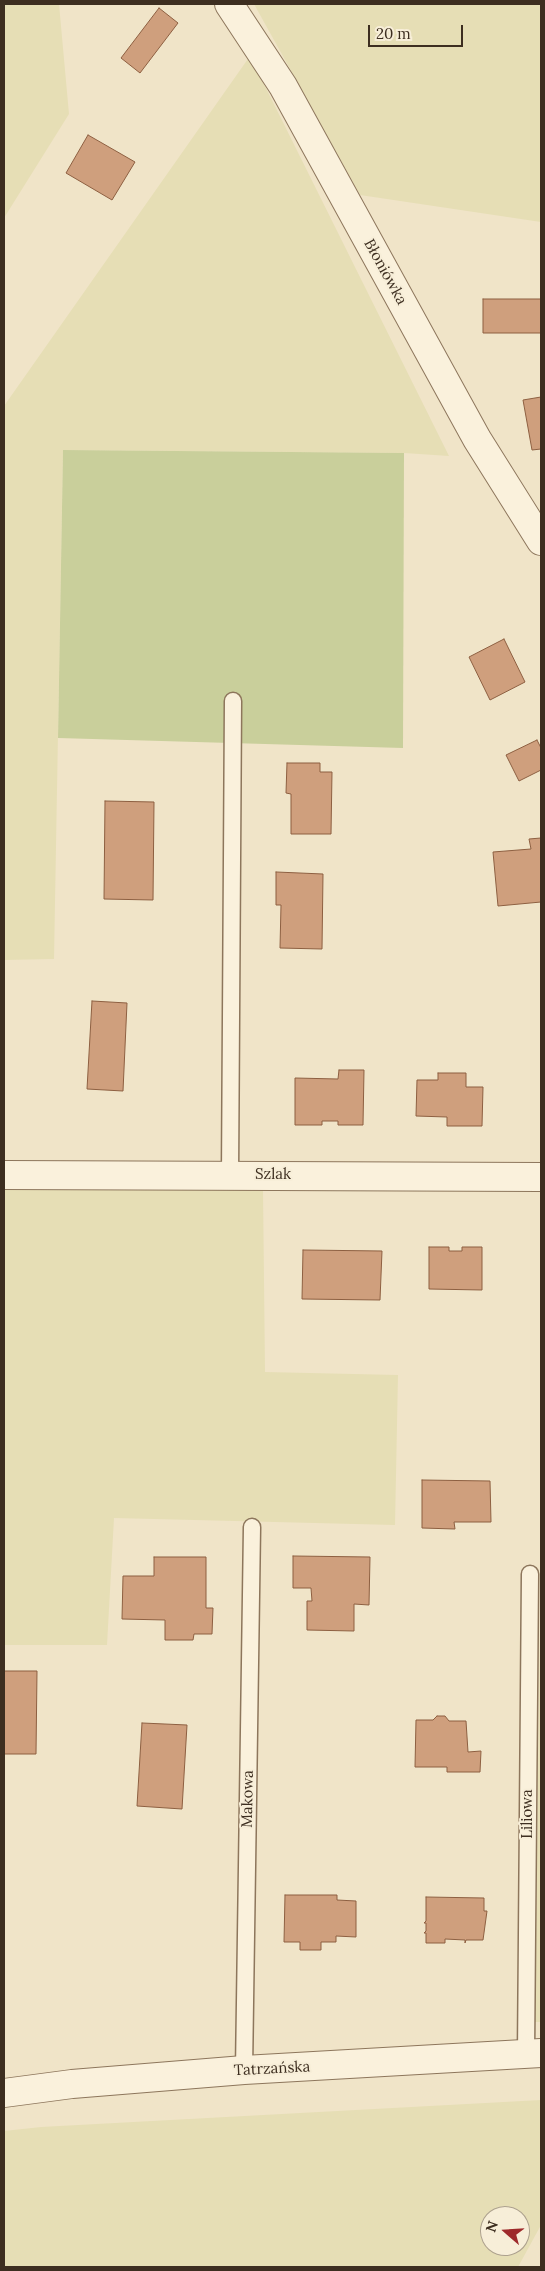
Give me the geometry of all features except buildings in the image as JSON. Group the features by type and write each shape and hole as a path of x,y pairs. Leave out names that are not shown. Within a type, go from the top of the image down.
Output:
{"street":[{"name":"Błoniówka","path":"229,4 283,86 477,439 541,541"},
{"name":"Szlak","path":"4,1175 541,1177"},
{"name":"Tatrzańska","path":"4,2093 72,2084 244,2070 533,2054"}],"lane":[{"path":"230,1175 233,701"},
{"name":"Makowa","path":"244,2070 252,1527"},
{"name":"Liliowa","path":"530,1574 533,2054"}],"shaded area":[{"path":"4,4 59,4 69,114 4,218"},
{"path":"254,4 541,4 541,222 360,195"},
{"path":"250,56 449,456 404,453 63,450 54,959 4,960 4,406"},
{"path":"4,1189 263,1189 265,1372 398,1375 395,1525 114,1518 107,1645 4,1645"},
{"path":"541,1541 541,2022 535,2022"},
{"path":"541,2100 541,2225 530,2245 530,2206 480,2206 480,2256 524,2256 518,2267 4,2267 4,2131 41,2127"}],"green space":[{"path":"63,450 404,453 403,748 58,738"}]}
